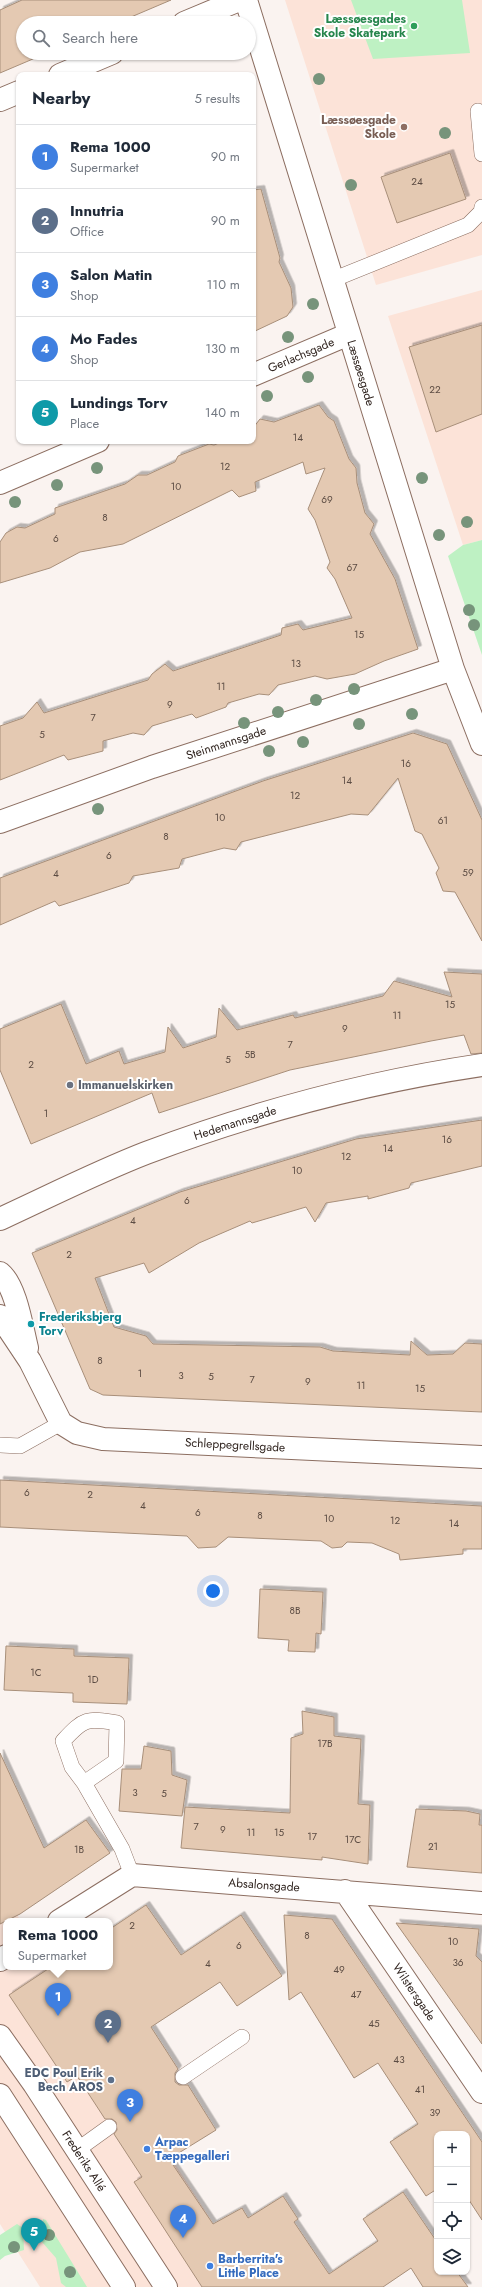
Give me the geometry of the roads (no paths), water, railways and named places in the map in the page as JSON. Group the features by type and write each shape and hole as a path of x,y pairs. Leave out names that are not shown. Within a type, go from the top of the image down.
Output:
{"street":[{"path":"201,16 240,0"},
{"name":"Læssøesgade","path":"246,0 251,16"},
{"name":"Læssøesgade","path":"256,33 348,334 453,669 482,744"},
{"path":"67,72 95,60"},
{"path":"0,100 16,93"},
{"name":"Gerlachsgade","path":"256,374 348,334"},
{"path":"0,483 91,444"},
{"name":"Steinmannsgade","path":"0,822 152,767 453,669"},
{"name":"Hedemannsgade","path":"0,1218 145,1154 273,1110 422,1074 482,1065"},
{"path":"0,1273 5,1277 18,1312 30,1361"},
{"path":"0,1316 30,1361 60,1423"},
{"name":"Schleppegrellsgade","path":"60,1423 77,1433 103,1439 482,1457"},
{"path":"64,1918 132,1875"},
{"name":"Absalonsgade","path":"132,1875 482,1903"},
{"name":"Wilstersgade","path":"345,1891 482,2092"},
{"name":"Frederiks Allé","path":"0,2036 77,2150 166,2287"},
{"path":"0,2095 124,2287"}],"lane":[{"path":"478,111 482,154"},
{"path":"332,280 468,224 480,212 482,207"},
{"path":"0,1445 20,1446 60,1423"},
{"path":"84,1783 122,1849 132,1875"},
{"path":"183,2077 242,2037"},
{"path":"77,2150 109,2127"}],"place":[{"name":"Læssøesgades Skole Skatepark","path":"414,26"},
{"name":"Læssøesgade Skole","path":"404,127"},
{"name":"Immanuelskirken","path":"70,1085"},
{"name":"Frederiksbjerg Torv","path":"31,1324"},
{"name":"Rema 1000","path":"58,2016"},
{"name":"Innutria","path":"108,2043"},
{"name":"EDC Poul Erik Bech AROS","path":"111,2080"},
{"name":"Salon Matin","path":"130,2122"},
{"name":"Arpac Tæppegalleri","path":"147,2149"},
{"name":"Mo Fades","path":"183,2238"},
{"name":"Lundings Torv","path":"34,2251"},
{"name":"Barberrita's Little Place","path":"210,2266"}]}
